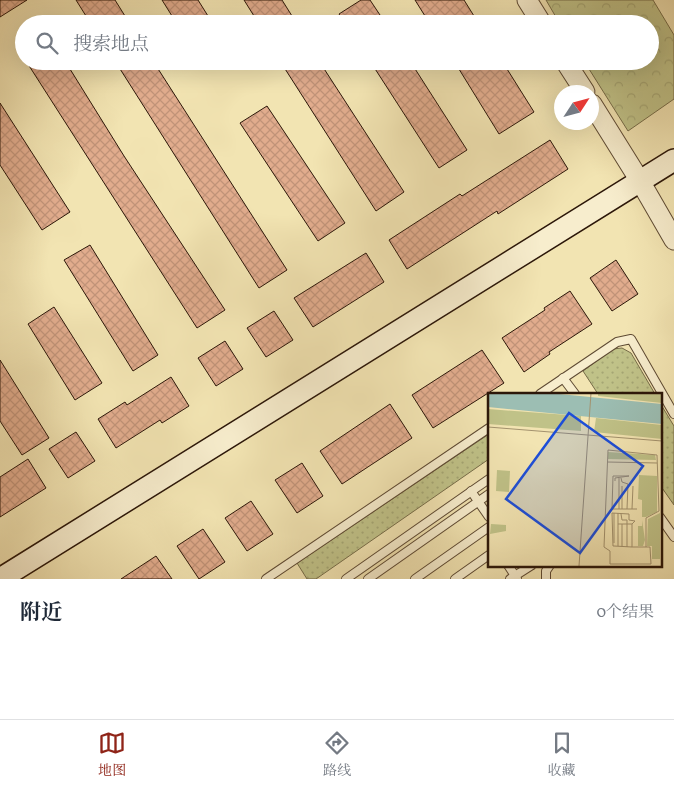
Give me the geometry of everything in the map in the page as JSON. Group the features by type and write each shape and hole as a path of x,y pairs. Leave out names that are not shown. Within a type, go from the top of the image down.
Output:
{"main road":[{"path":"0,579 674,160"}],"street":[{"path":"527,0 536,15"},
{"path":"571,70 580,85"},
{"path":"599,115 674,240"}],"lane":[{"path":"541,393 617,342 630,339 662,393"},
{"path":"563,378 573,393"},
{"path":"662,394 674,414"},
{"path":"266,579 488,429"},
{"path":"346,579 488,480"},
{"path":"471,492 488,516"},
{"path":"368,579 488,495"},
{"path":"662,521 674,537"},
{"path":"415,579 426,576 486,529"},
{"path":"455,579 488,556"},
{"path":"508,566 514,578 531,566"},
{"path":"546,579 546,571 549,566"}],"green space":[{"path":"546,0 653,0 674,35 674,99 628,131 590,70 659,70 659,15 555,15"},
{"path":"622,348 631,353 654,393 597,393 583,371 613,349"},
{"path":"662,406 674,426 674,505 662,488"},
{"path":"488,435 488,460 316,579 307,579 297,563"}],"building":[{"path":"0,0 27,0 0,17"},
{"path":"76,0 115,0 124,15 85,15"},
{"path":"162,0 198,0 207,15 171,15"},
{"path":"244,0 282,0 291,15 253,15"},
{"path":"361,0 370,0 380,15 340,15"},
{"path":"415,0 464,0 473,15 424,15"},
{"path":"32,70 71,70 124,156 225,310 197,328"},
{"path":"121,70 159,70 287,270 259,288"},
{"path":"286,70 325,70 404,192 376,211"},
{"path":"376,70 416,70 467,150 439,168"},
{"path":"460,70 508,70 534,112 499,134"},
{"path":"0,103 70,212 42,230 0,165"},
{"path":"267,106 345,223 318,241 240,123"},
{"path":"550,140 568,169 498,214 497,211 407,269 389,240 460,194 462,196"},
{"path":"90,245 158,355 133,371 64,260"},
{"path":"366,253 384,282 313,327 294,298"},
{"path":"616,260 638,294 612,311 590,278"},
{"path":"570,291 592,324 549,352 550,354 524,372 502,338"},
{"path":"54,307 102,383 75,400 28,324"},
{"path":"274,311 293,340 266,357 247,328"},
{"path":"225,341 243,369 216,386 198,358"},
{"path":"482,350 504,383 433,428 412,395"},
{"path":"0,360 49,438 22,455 0,421"},
{"path":"171,377 189,406 162,423 160,420 116,448 98,419 125,402 127,405"},
{"path":"390,404 412,438 342,484 320,451"},
{"path":"76,432 95,461 68,478 49,449"},
{"path":"28,459 46,488 0,517 0,477"},
{"path":"302,463 323,496 297,513 275,480"},
{"path":"251,501 273,534 247,551 225,518"},
{"path":"203,529 225,562 199,579 177,546"},
{"path":"156,556 172,579 121,579"}]}
